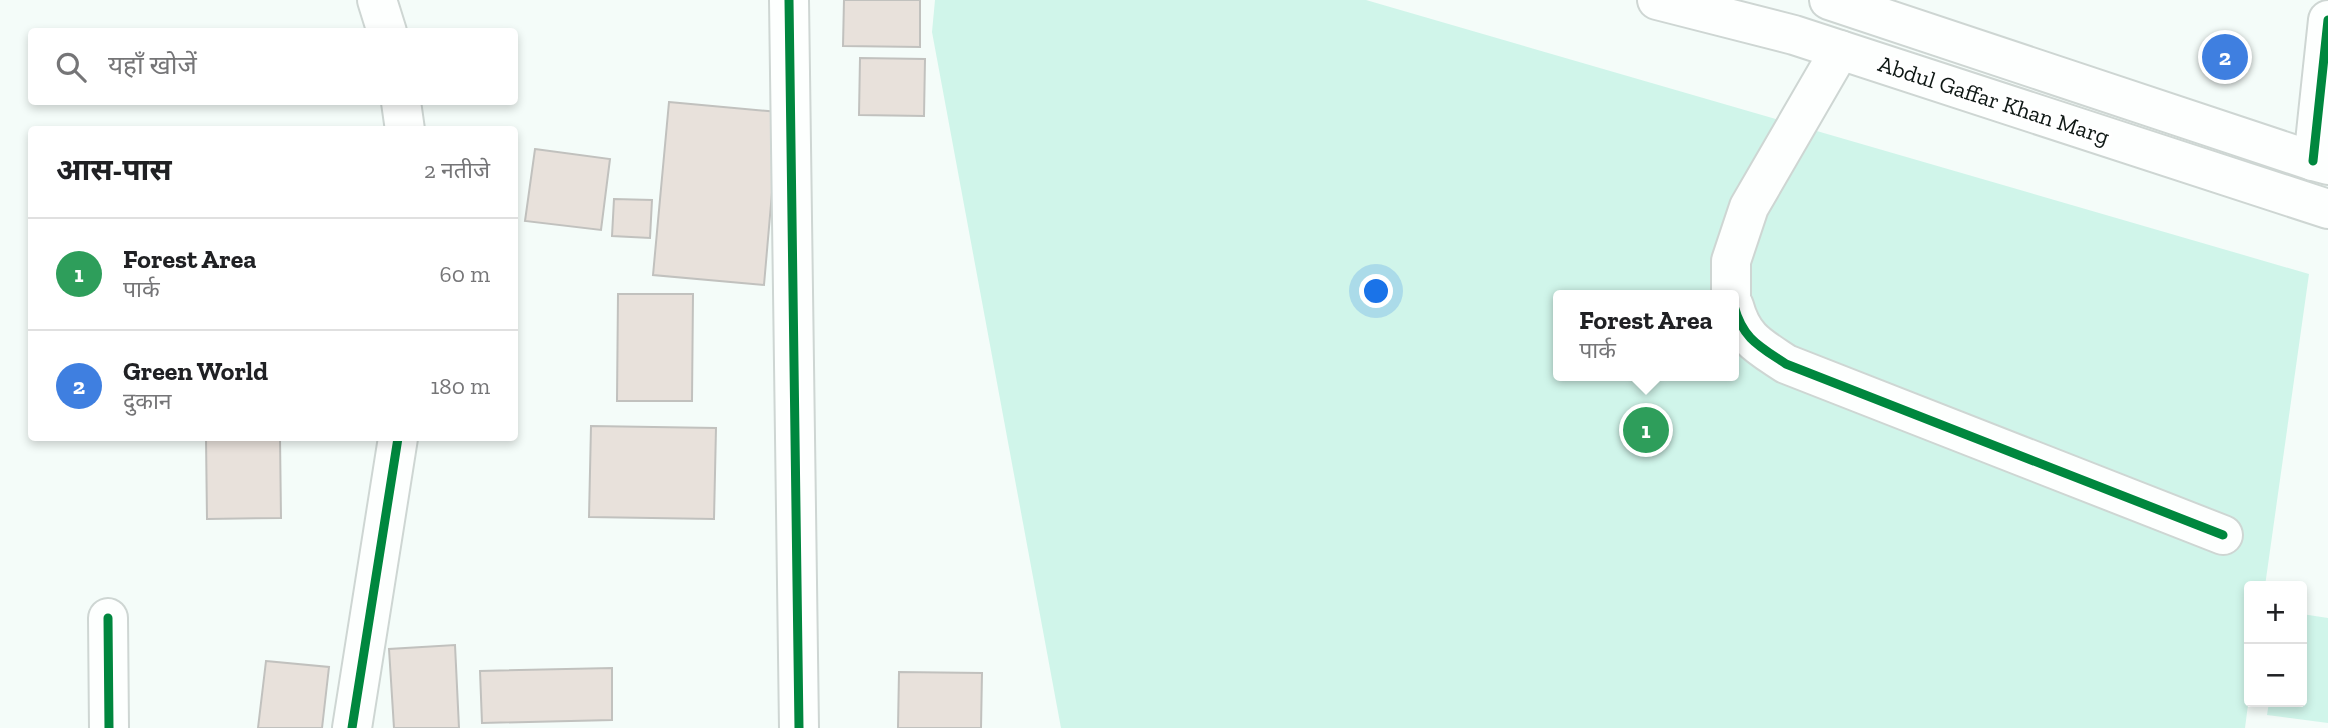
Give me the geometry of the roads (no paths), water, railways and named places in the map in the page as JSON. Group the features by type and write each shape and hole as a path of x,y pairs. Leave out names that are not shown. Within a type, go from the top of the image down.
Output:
{"street":[{"path":"377,0 386,28"},
{"path":"789,0 799,728"},
{"name":"Abdul Gaffar Khan Marg","path":"1657,0 1794,35 2328,209"},
{"name":"Abdul Gaffar Khan Marg","path":"1829,0 2320,163"},
{"path":"2320,163 2328,20"},
{"path":"1731,290 1731,261 1749,207 1840,50"},
{"path":"401,105 404,126"},
{"path":"1739,325 1750,340 1786,365 2223,535"},
{"path":"352,728 398,441"},
{"path":"108,618 109,728"}],"place":[{"name":"Green World","path":"2225,57"},
{"name":"Forest Area","path":"1646,430"}]}
